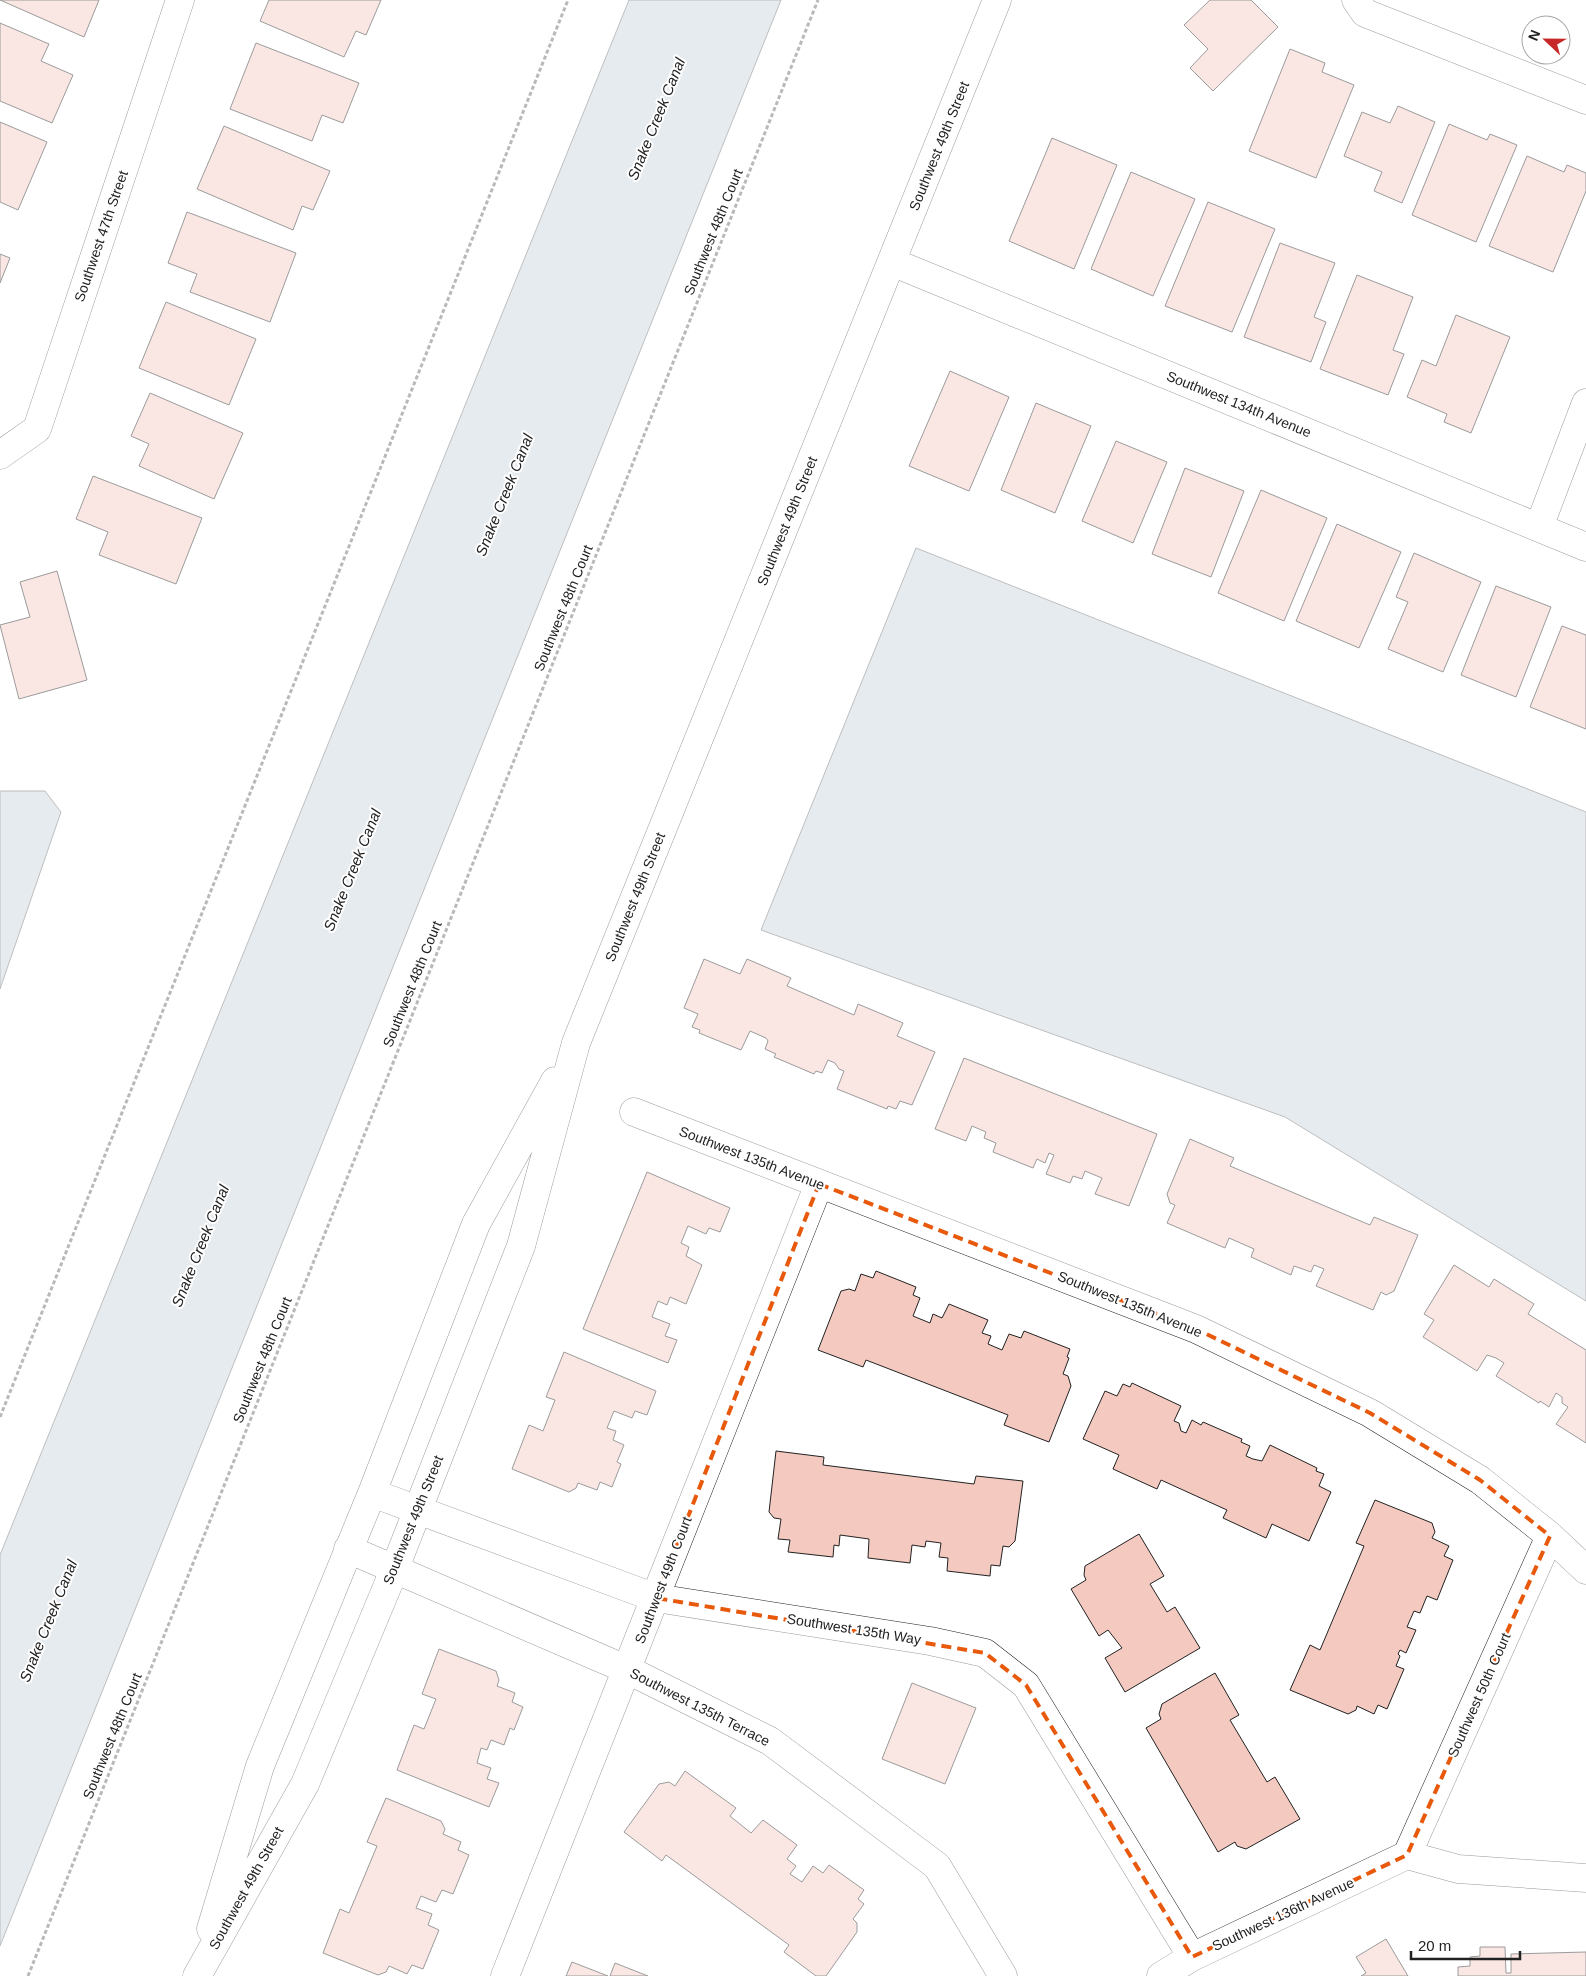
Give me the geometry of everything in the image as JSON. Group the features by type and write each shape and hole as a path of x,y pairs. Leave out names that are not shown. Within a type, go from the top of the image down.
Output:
{"street":[{"name":"Southwest 47th Street","path":"0,455 37,429 180,0"},
{"name":"Southwest 49th Street","path":"197,1976 260,1766 372,1493 476,1224 576,1042 997,0"},
{"path":"1356,0 1365,13 1586,100"},
{"name":"Southwest 134th Avenue","path":"892,262 1586,547"},
{"path":"1539,527 1586,403"},
{"name":"Southwest 49th Street","path":"197,1976 305,1784 395,1568 521,1246 576,1042"},
{"name":"Southwest 135th Avenue","path":"634,1112 1196,1329 1370,1412 1480,1480 1550,1536 1586,1570"},
{"name":"Southwest 49th Court","path":"505,1976 628,1670 819,1184"},
{"name":"Southwest 135th Way","path":"372,1493 656,1598 930,1641 985,1653 1026,1685 1192,1957"},
{"name":"Southwest 50th Court","path":"1407,1855 1550,1536"},
{"name":"Southwest 135th Terrace","path":"348,1549 628,1670 770,1741 937,1866 1003,1976"},
{"path":"1407,1855 1458,1869 1586,1878"},
{"name":"Southwest 136th Avenue","path":"1161,1976 1192,1957 1407,1855"}],"path":[{"path":"0,1417 568,0"},
{"name":"Southwest 48th Court","path":"28,1976 818,0"}],"highlighted area":[{"path":"819,1184 1196,1329 1370,1413 1480,1480 1550,1536 1407,1855 1192,1957 1026,1685 985,1653 656,1598"}],"water":[{"name":"Snake Creek Canal","path":"629,0 781,0 0,1946 0,1555"},
{"path":"916,548 1586,812 1586,1301 1285,1117 761,930"},
{"path":"0,791 45,791 61,812 0,989"}],"building":[{"path":"0,0 99,0 84,37"},
{"path":"269,0 381,0 366,35 356,31 344,57 260,21"},
{"path":"1210,0 1251,0 1278,27 1213,91 1190,68 1208,49 1184,25"},
{"path":"0,23 49,44 41,61 73,75 52,123 0,101"},
{"path":"256,43 359,83 343,123 322,115 312,141 230,109"},
{"path":"1290,49 1325,63 1322,72 1354,85 1316,178 1249,151"},
{"path":"1398,106 1435,122 1402,203 1374,191 1382,172 1344,156 1362,112 1390,123"},
{"path":"0,122 47,142 18,210 0,202"},
{"path":"1449,124 1487,140 1490,134 1517,145 1476,242 1412,215"},
{"path":"224,126 330,171 313,210 302,206 293,230 197,189"},
{"path":"1052,138 1117,165 1074,269 1009,241"},
{"path":"1527,156 1564,172 1567,165 1586,173 1586,191 1553,272 1489,246"},
{"path":"1131,172 1195,199 1153,296 1091,269"},
{"path":"1208,202 1275,229 1232,332 1165,306"},
{"path":"187,212 296,253 270,322 190,292 197,274 168,263"},
{"path":"1280,243 1335,263 1314,317 1326,322 1311,362 1244,337"},
{"path":"0,254 10,258 0,283"},
{"path":"1357,275 1413,297 1393,350 1404,354 1388,395 1320,369"},
{"path":"166,302 256,339 229,405 139,368"},
{"path":"1456,315 1510,337 1471,433 1444,422 1447,414 1407,397 1422,360 1436,366"},
{"path":"950,371 1009,397 969,491 909,466"},
{"path":"150,393 243,433 214,499 139,466 149,444 131,436"},
{"path":"1036,403 1091,426 1055,513 1001,490"},
{"path":"1116,441 1167,462 1133,543 1082,521"},
{"path":"1185,468 1244,491 1211,577 1152,554"},
{"path":"93,476 202,518 176,584 99,555 108,532 76,519"},
{"path":"1261,490 1327,518 1284,621 1218,593"},
{"path":"1337,524 1401,552 1359,648 1296,621"},
{"path":"1414,553 1481,582 1443,672 1388,649 1408,602 1396,597"},
{"path":"57,571 87,680 19,699 0,625 30,617 20,582"},
{"path":"1496,586 1551,607 1516,697 1461,675"},
{"path":"1562,626 1586,635 1586,729 1530,707"},
{"path":"704,959 740,974 747,959 791,978 787,986 854,1015 858,1004 903,1023 897,1036 935,1052 912,1105 900,1101 896,1109 888,1106 887,1109 837,1089 844,1071 839,1069 835,1063 828,1060 822,1073 816,1071 814,1074 774,1057 776,1054 765,1049 768,1041 766,1038 750,1031 741,1050 699,1033 700,1030 692,1027 698,1014 684,1008"},
{"path":"964,1058 1157,1134 1129,1206 1095,1194 1102,1178 1085,1171 1082,1179 1073,1176 1070,1183 1046,1174 1054,1155 1049,1153 1045,1163 1037,1159 1033,1168 993,1152 996,1143 984,1138 986,1132 972,1126 966,1141 935,1129"},
{"path":"1190,1139 1234,1158 1230,1166 1370,1225 1374,1217 1418,1235 1394,1291 1386,1295 1381,1292 1373,1310 1316,1286 1324,1269 1314,1265 1311,1272 1294,1266 1291,1275 1251,1257 1254,1249 1229,1238 1225,1248 1167,1223 1175,1205 1170,1203 1167,1194"},
{"path":"647,1172 730,1208 720,1232 709,1228 706,1234 688,1226 681,1243 689,1247 686,1256 702,1265 686,1304 670,1297 667,1305 658,1301 652,1317 670,1324 665,1336 677,1340 668,1363 583,1329"},
{"path":"1454,1265 1489,1287 1494,1279 1534,1304 1528,1314 1586,1350 1586,1443 1556,1424 1568,1407 1562,1403 1562,1397 1556,1393 1549,1407 1540,1401 1539,1403 1496,1376 1504,1363 1496,1358 1487,1355 1477,1371 1423,1337 1434,1320 1424,1314"},
{"path":"876,1271 916,1287 913,1295 920,1298 913,1316 930,1323 933,1314 942,1318 949,1304 988,1320 982,1333 991,1336 988,1344 1002,1350 1009,1334 1021,1338 1024,1331 1070,1349 1063,1374 1068,1376 1071,1386 1049,1442 1004,1425 1008,1415 866,1360 863,1367 818,1350 841,1291 849,1289 855,1291 861,1274 873,1278"},
{"path":"564,1352 656,1391 647,1415 635,1411 632,1418 614,1411 607,1428 616,1431 613,1440 624,1445 617,1462 621,1464 612,1487 600,1482 597,1490 578,1483 576,1488 569,1492 512,1469 529,1425 543,1431 555,1400 546,1397"},
{"path":"1132,1383 1181,1406 1174,1421 1179,1423 1181,1431 1186,1433 1192,1420 1201,1425 1203,1422 1242,1439 1241,1442 1250,1446 1246,1456 1262,1461 1270,1445 1317,1468 1316,1471 1324,1474 1319,1486 1331,1492 1309,1541 1272,1524 1266,1538 1223,1518 1227,1510 1161,1480 1157,1489 1113,1469 1119,1455 1083,1439 1105,1391 1117,1396 1123,1384 1130,1387"},
{"path":"776,1451 824,1457 823,1465 974,1484 976,1476 1023,1481 1015,1541 1009,1547 1003,1546 1000,1566 991,1565 990,1576 947,1571 948,1558 939,1557 941,1543 926,1541 925,1547 912,1545 910,1563 868,1558 869,1539 840,1535 839,1546 834,1545 833,1557 788,1552 790,1540 778,1539 781,1519 774,1518 769,1512"},
{"path":"1375,1500 1432,1523 1435,1532 1432,1538 1449,1546 1444,1556 1453,1560 1437,1600 1427,1596 1420,1613 1414,1611 1407,1627 1416,1630 1406,1653 1400,1650 1398,1654 1400,1656 1396,1666 1404,1669 1387,1709 1378,1705 1374,1714 1357,1706 1356,1710 1348,1714 1290,1690 1310,1645 1320,1650 1364,1546 1356,1543"},
{"path":"1139,1534 1164,1576 1150,1584 1167,1612 1175,1607 1200,1648 1125,1692 1105,1658 1122,1648 1108,1630 1099,1636 1071,1589 1086,1580 1084,1575 1085,1566"},
{"path":"439,1649 496,1671 499,1680 497,1686 515,1693 512,1702 523,1707 514,1730 510,1728 504,1745 491,1740 487,1750 481,1748 477,1763 491,1768 487,1779 499,1783 489,1807 397,1770 414,1725 424,1729 436,1699 422,1694"},
{"path":"1215,1673 1239,1715 1230,1720 1267,1782 1275,1777 1300,1819 1246,1849 1237,1846 1235,1842 1218,1852 1146,1728 1161,1719 1159,1714 1162,1704"},
{"path":"912,1683 976,1708 945,1784 882,1759"},
{"path":"685,1771 736,1808 730,1816 751,1833 763,1820 797,1845 787,1859 796,1866 790,1874 802,1882 813,1866 823,1873 829,1865 864,1890 858,1899 864,1904 853,1919 857,1923 857,1932 826,1976 816,1976 784,1952 789,1945 666,1855 662,1861 624,1832 659,1784 669,1782 675,1786"},
{"path":"386,1798 441,1821 445,1829 443,1834 461,1842 458,1850 469,1855 453,1894 442,1890 436,1902 421,1896 416,1908 432,1914 428,1925 439,1930 423,1969 412,1965 407,1974 389,1966 386,1972 378,1975 323,1953 340,1909 349,1913 377,1846 367,1842"},
{"path":"1386,1939 1408,1976 1361,1976 1366,1973 1356,1957"},
{"path":"1480,1947 1505,1947 1506,1973 1511,1973 1511,1954 1586,1952 1586,1976 1458,1976 1458,1967 1470,1966 1470,1957 1480,1956"},
{"path":"572,1962 608,1976 566,1976"},
{"path":"615,1963 648,1976 610,1976"}]}
